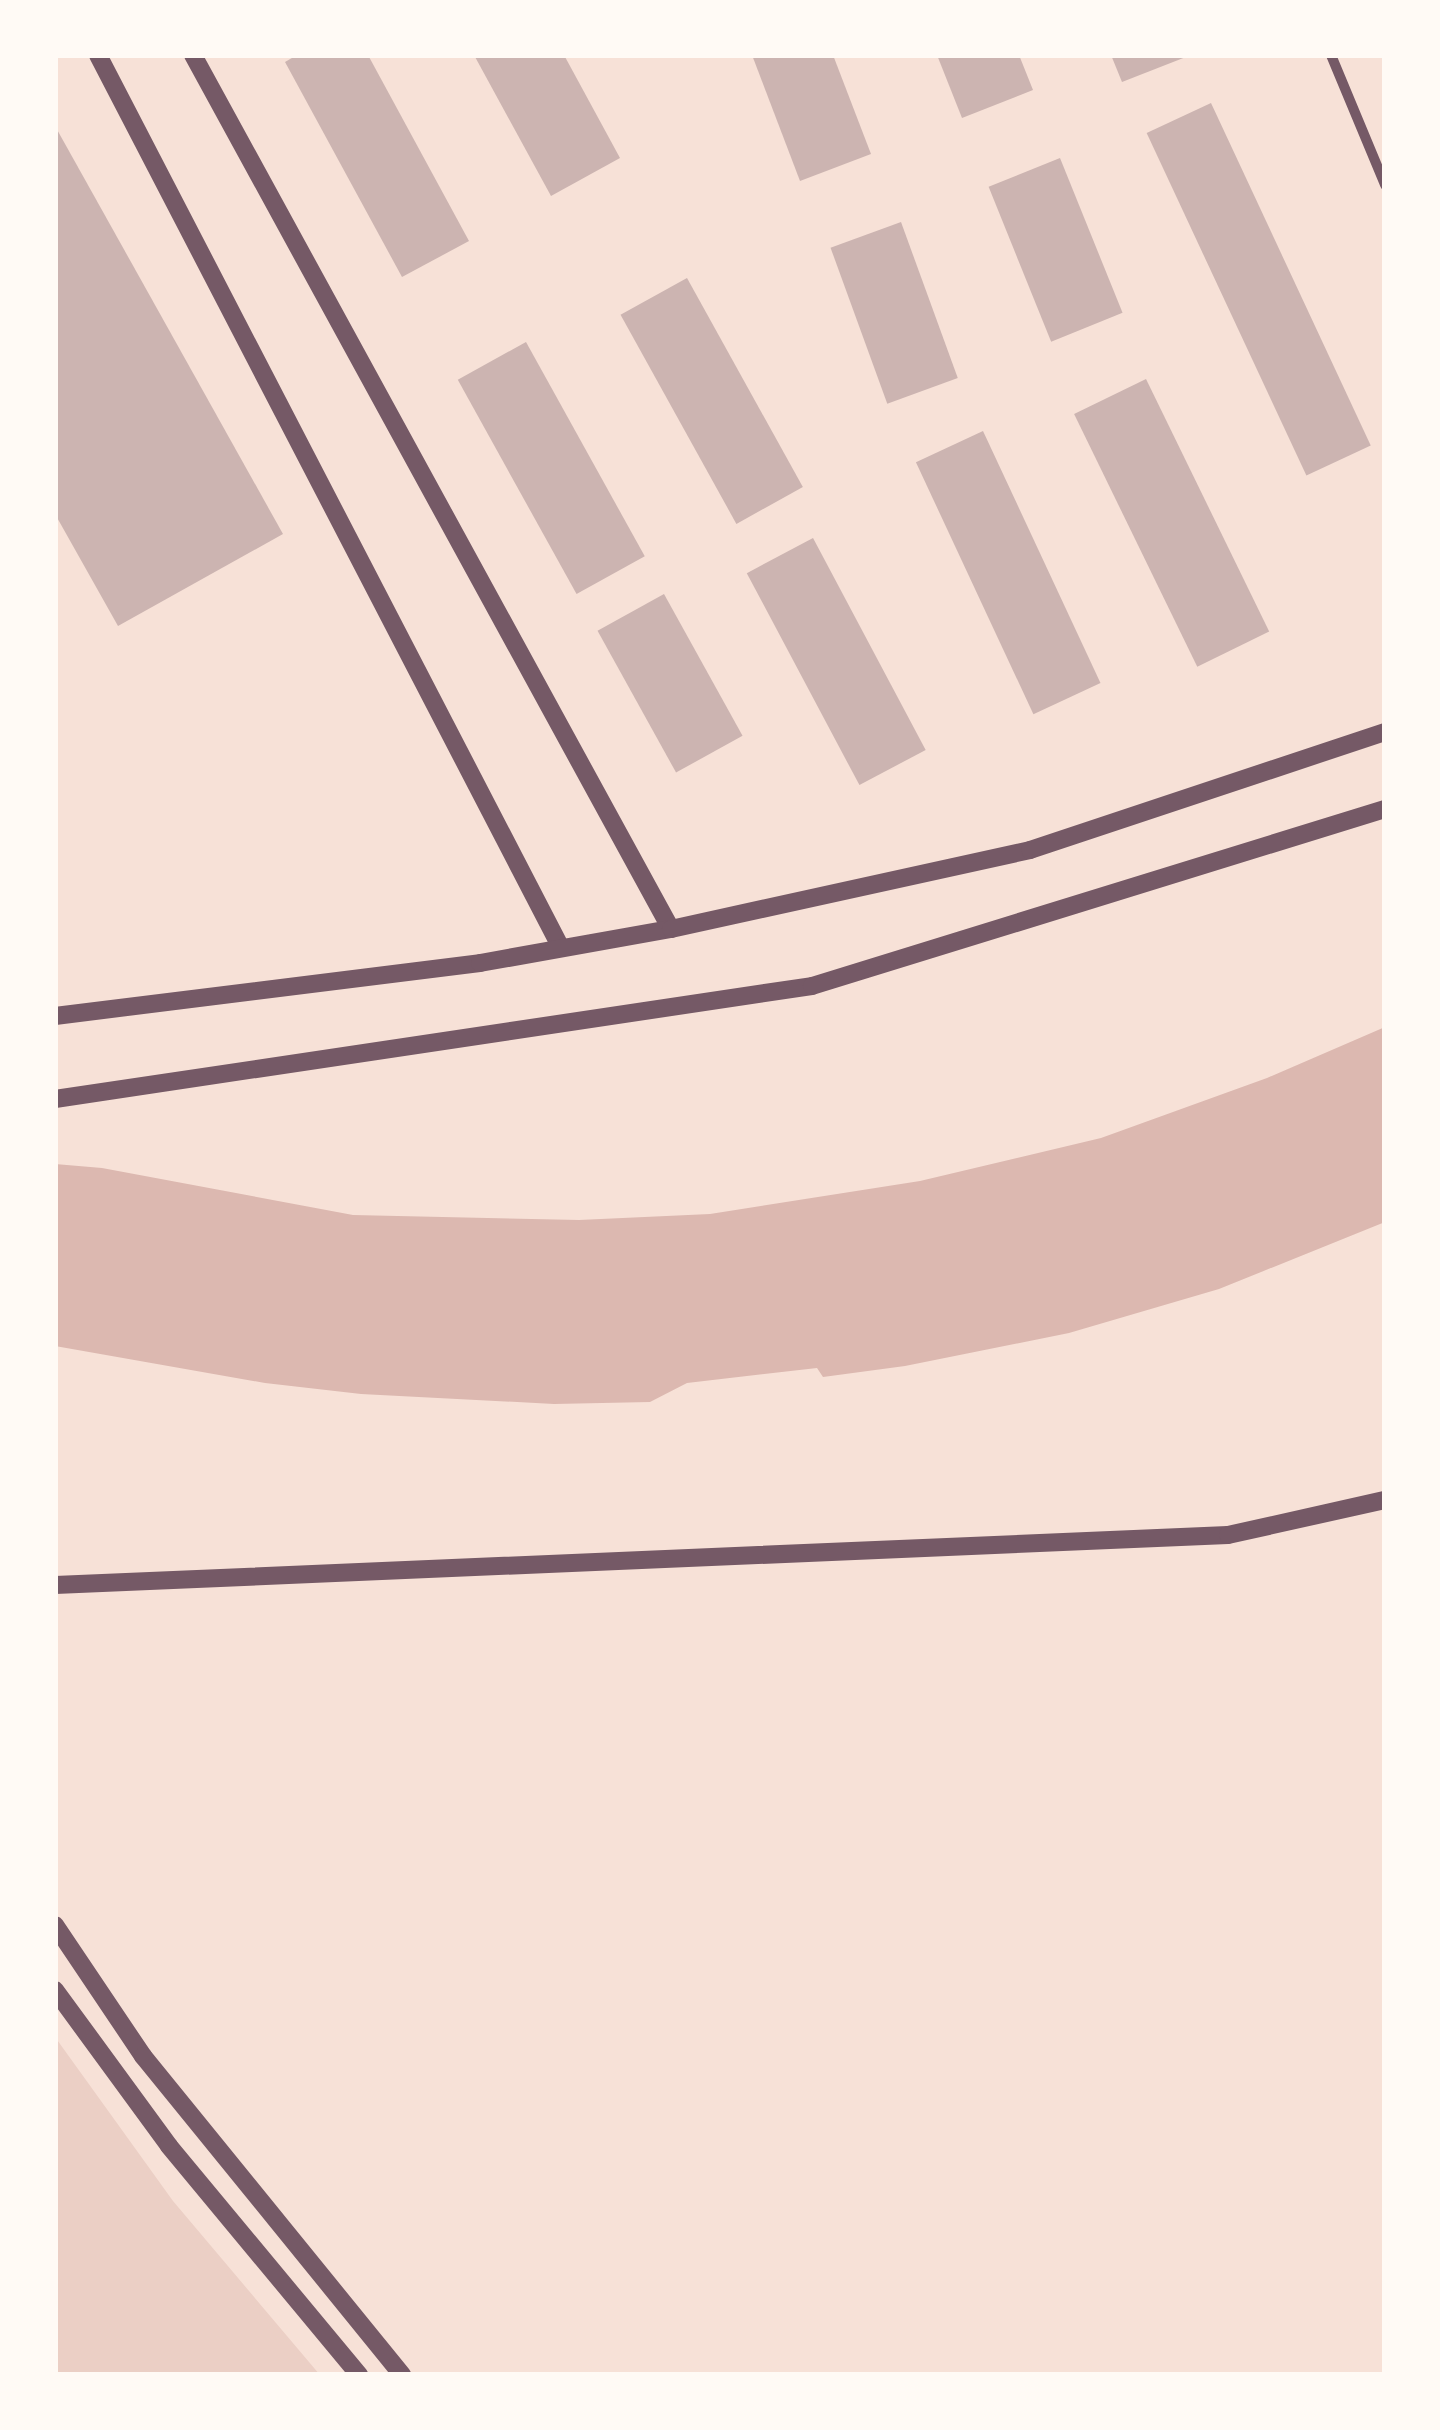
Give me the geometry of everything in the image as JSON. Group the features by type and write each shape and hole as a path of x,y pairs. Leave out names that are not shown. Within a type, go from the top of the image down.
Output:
{"street":[{"path":"98,55 560,946"},
{"path":"193,55 671,929"},
{"path":"1331,55 1385,185"},
{"path":"55,1016 480,963 671,929 1030,850 1385,732"},
{"path":"55,1099 812,986 1385,809"},
{"path":"55,1585 1228,1535 1385,1500"},
{"path":"55,1924 143,2056 402,2375"},
{"path":"55,1990 169,2146 359,2375"}],"shaded area":[{"path":"1385,1027 1385,1222 1219,1289 1069,1333 905,1366 823,1377 817,1368 687,1383 650,1402 554,1404 361,1394 265,1383 55,1346 55,1164 102,1168 353,1215 579,1220 710,1214 920,1181 1101,1138 1267,1078"},
{"path":"55,2037 173,2201 320,2375 55,2375"}],"building":[{"path":"297,55 368,55 469,241 402,277 285,62"},
{"path":"474,55 564,55 620,158 551,196"},
{"path":"752,55 833,55 871,154 800,181"},
{"path":"937,55 1019,55 1033,90 962,118"},
{"path":"1111,55 1191,55 1122,82"},
{"path":"1211,103 1371,446 1306,476 1147,133"},
{"path":"55,126 283,534 118,626 55,514"},
{"path":"1060,158 1123,313 1051,342 989,187"},
{"path":"901,222 958,378 887,404 831,248"},
{"path":"687,278 803,487 736,524 621,315"},
{"path":"526,342 645,556 577,594 458,380"},
{"path":"1146,379 1269,632 1197,667 1074,414"},
{"path":"983,431 1100,683 1033,714 916,462"},
{"path":"813,538 926,750 859,785 747,573"},
{"path":"664,594 743,736 676,773 598,631"}]}
